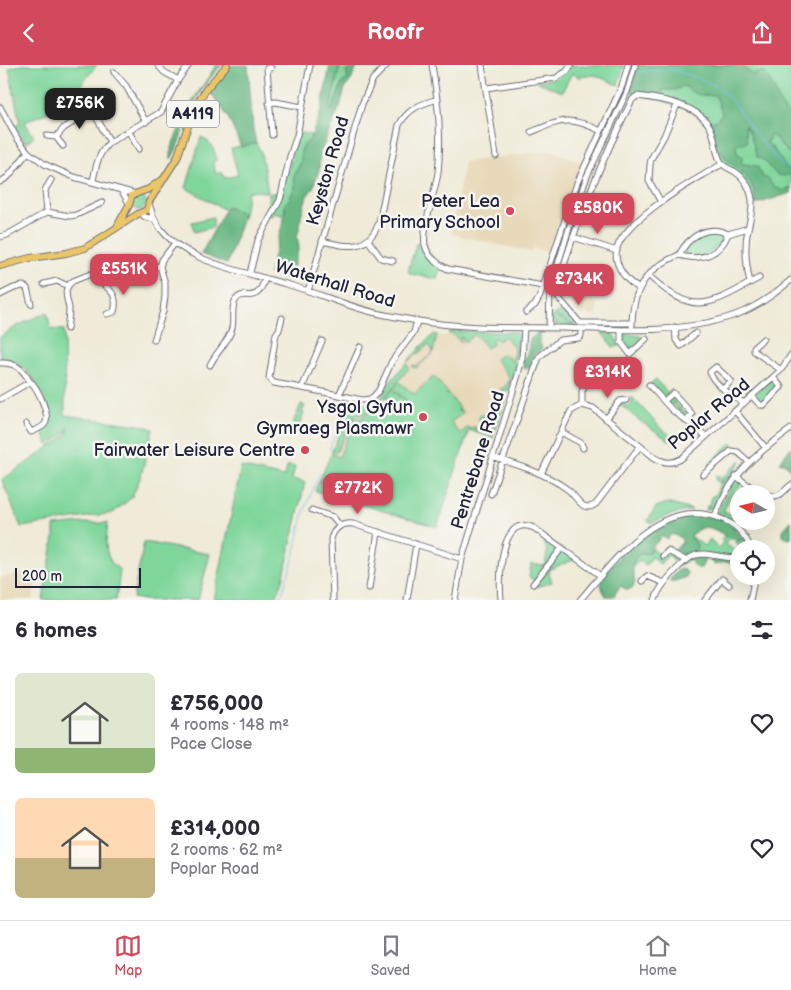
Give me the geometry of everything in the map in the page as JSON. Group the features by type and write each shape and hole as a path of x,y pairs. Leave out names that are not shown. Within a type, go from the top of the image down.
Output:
{"main road":[{"name":"A4119","path":"0,265 86,248 117,226 147,210 149,203 177,158 199,100 227,65"},
{"name":"A4119","path":"117,226 132,195 155,185 170,170"},
{"path":"137,193 145,195 149,203"},
{"path":"129,204 132,210 139,213"}],"street":[{"path":"158,65 164,72 178,80"},
{"path":"92,181 99,155 103,148 161,112 178,80 189,65"},
{"path":"250,273 258,240 280,199 297,135 310,65"},
{"name":"Keyston Road","path":"308,291 354,127 365,95 373,79 387,65"},
{"path":"432,65 440,125 436,187 425,234 427,250 435,261 448,269 543,286"},
{"path":"482,65 496,156"},
{"path":"486,88 556,78 562,75 570,65"},
{"path":"526,312 538,301 577,183 622,86 628,65"},
{"path":"632,323 584,324 579,322 557,296 555,285 557,266 582,190 621,105 631,81 635,65"},
{"path":"271,68 267,69 273,131"},
{"path":"118,74 146,122"},
{"path":"84,95 110,142"},
{"path":"549,328 550,294 574,237 595,179 627,108 636,96 663,100 694,112 706,122 715,138 722,164 740,175 749,187 753,206 748,228 746,259 750,283"},
{"path":"322,241 350,246 368,240 376,231 399,125 403,117 412,109 425,102 438,99"},
{"path":"269,103 276,102 302,107"},
{"path":"621,105 627,108"},
{"path":"661,202 649,181 650,165 677,105"},
{"path":"0,107 17,138 28,151 46,165 58,171 137,193"},
{"path":"56,137 64,128 93,110"},
{"path":"530,132 560,121 572,120 585,123 601,131"},
{"path":"129,132 136,147"},
{"path":"47,135 56,137 64,146"},
{"path":"597,140 603,143"},
{"path":"0,182 8,177 28,151"},
{"path":"638,288 622,274 617,261 619,244 631,229 661,202 722,164"},
{"path":"47,212 45,190 51,180"},
{"path":"121,190 129,204"},
{"path":"0,237 7,235 47,212 58,213 64,216 76,215 102,203"},
{"name":"Waterhall Road","path":"149,203 154,219 175,243 206,260 308,291 348,306 417,321 466,327 632,330 675,327 717,321 737,314 765,300 791,280"},
{"name":"Waterhall Road","path":"139,213 154,219"},
{"path":"632,330 633,302 638,288 648,275 664,262 679,255 688,240 702,232 711,230 728,234 748,228"},
{"path":"679,255 704,257 718,248 726,240 728,234"},
{"path":"574,237 617,251"},
{"path":"368,240 381,258 393,261"},
{"path":"154,340 163,311 165,297 165,283 160,267 175,243"},
{"path":"67,329 70,304 65,297 68,286 73,281 123,261 160,267"},
{"path":"550,264 557,266"},
{"path":"93,274 98,281 111,289 115,301 116,314 107,314"},
{"path":"648,275 671,294 686,301 702,303 710,303 724,297 759,278"},
{"path":"210,365 230,334 234,302 238,297 257,294 261,290 265,278"},
{"path":"44,284 57,281 68,286"},
{"path":"0,295 23,286 27,288 31,303"},
{"path":"282,318 276,334 269,378 274,383 362,400 374,396 379,390 392,361 414,332 417,321"},
{"path":"675,327 676,339 682,346 696,333"},
{"name":"Pentrebane Road","path":"455,600 462,559 518,375 522,358 524,328"},
{"path":"491,494 538,357 560,340 579,338 581,329"},
{"path":"621,330 621,342 630,354 646,339"},
{"path":"763,339 754,347 754,351 781,370"},
{"path":"302,388 322,341"},
{"path":"339,395 360,347"},
{"name":"Poplar Road","path":"582,405 593,408 655,458 662,462 675,462 681,459 781,370 789,362 791,355"},
{"path":"0,363 16,366 24,373 40,395 47,422 43,427 31,432 26,424"},
{"path":"541,474 571,411 582,405 582,391 591,377"},
{"path":"752,396 760,405 764,405 781,387 773,377"},
{"path":"0,399 31,383"},
{"path":"650,385 664,401 706,437"},
{"path":"724,388 744,403"},
{"path":"664,401 673,393 692,415 686,421"},
{"path":"606,419 620,401 626,400"},
{"path":"735,411 765,447"},
{"path":"715,517 725,494 748,462 765,447 791,429"},
{"path":"561,432 581,443 583,448"},
{"path":"492,457 541,474 566,488 580,504 588,508 596,504 640,446"},
{"path":"703,475 731,451 738,452 748,462"},
{"path":"736,477 756,489 775,496 780,495 791,485"},
{"path":"312,510 333,517 340,526"},
{"path":"580,600 636,539 662,522 688,514 706,514 730,523 741,531 746,540"},
{"path":"333,600 330,542 333,533 340,526 347,523 462,559"},
{"path":"501,600 501,561 510,533 519,527 529,526 601,576"},
{"path":"369,588 378,532"},
{"path":"407,600 416,544"},
{"path":"533,584 562,548"},
{"path":"663,556 668,551 686,560"},
{"path":"655,600 664,583 692,556 707,554 730,557"},
{"path":"642,581 647,576 664,583"},
{"path":"705,600 722,579 729,585"},
{"path":"750,600 753,585"}],"shaded area":[{"name":"Peter Lea Primary School","path":"552,150 583,163 551,253 533,248 532,252 451,234 464,162"},
{"path":"566,279 579,283 597,304 597,315 589,316 586,313 582,316 563,294"},
{"name":"Ysgol Gyfun Gymraeg Plasmawr","path":"449,331 498,333 510,331 515,332 519,337 511,381 493,438 469,430 437,527 315,491 353,402 366,404 376,402 412,355 434,334 449,335"},
{"path":"39,570 33,600 0,600 0,578"}],"green space":[{"path":"20,65 97,65 79,87 84,95 25,122 34,137 26,143 14,126 20,124 9,68"},
{"path":"216,65 222,65 206,84 194,104 171,159 171,147 178,132 181,119"},
{"path":"232,65 248,65 253,129 256,143 241,147 228,117 209,90"},
{"path":"330,65 340,65 330,108 332,111 342,83 348,79 348,69 359,65 345,88 340,106 320,153 319,170 313,188 307,196 301,216 297,236 299,247 290,279 287,279 269,274 285,214 285,204 295,188 294,176 301,162 301,150 310,140 321,111"},
{"path":"340,65 353,65 349,79 342,83 332,111 330,108"},
{"path":"571,65 624,65 618,85 595,75 579,77 572,73 562,92 536,81 556,78"},
{"path":"637,65 791,65 791,192 754,205 746,181 722,164 710,124 689,109 633,93 631,89"},
{"path":"637,65 740,65 752,74 765,73 774,88 780,104 791,118 791,156 774,137 770,135 767,143 773,148 787,169 791,171 791,174 784,176 775,173 766,162 757,157 751,136 745,125 747,142 737,144 737,153 743,157 741,162 743,164 757,166 763,177 769,179 773,186 782,191 791,187 791,193 756,204 751,184 717,149 710,123 718,119 722,113 716,96 697,94 683,86 675,90 663,90 661,97 633,93 631,89"},
{"path":"298,132 311,135 310,140 307,142 301,162 294,176 295,188 285,207 285,216 274,213 272,216 267,214 269,193 282,193"},
{"path":"201,137 212,146 217,160 213,161 216,174 222,172 224,178 238,175 231,148 256,143 261,152 268,192 248,191 244,214 227,207 225,210 186,188"},
{"path":"139,196 144,198 146,203 144,208 139,210 134,208 132,203 134,198"},
{"path":"227,206 244,214 227,264 201,254"},
{"path":"213,217 213,227 194,232 192,222"},
{"path":"711,232 721,233 723,237 717,248 703,256 686,255 684,250 694,238"},
{"path":"416,244 425,244 427,250 441,266 437,279 410,274 408,271"},
{"path":"561,310 573,323 576,321 578,325 572,324 554,314"},
{"path":"47,312 51,329 64,330 65,415 145,426 153,429 141,476 132,497 113,513 21,527 2,480 61,439 68,433 69,428 67,432 48,445 42,431 50,423 50,418 43,396 35,381 23,368 9,361 0,361 0,337 17,326"},
{"path":"554,316 574,326 555,324 551,317"},
{"path":"449,331 515,332 519,337 516,359 513,359 514,348 505,336 498,341 495,338 492,340 494,344 486,348 478,337 474,335 465,342 462,337 460,339 462,344 452,333 449,335"},
{"path":"601,332 613,334 620,346 613,347"},
{"path":"434,334 437,335 433,353 428,345 407,363 418,350"},
{"path":"537,334 540,335 541,350 533,355 531,367 523,368 523,360 527,356 530,339"},
{"path":"626,334 641,336 638,343 630,350 624,339"},
{"path":"433,353 416,368 412,367 414,364 416,367"},
{"path":"505,355 516,363 508,392 500,390 507,385 510,378 495,359"},
{"path":"406,363 409,368 392,390 371,409 355,416 336,453 331,453 353,402 362,404 373,403 381,397"},
{"name":"Ysgol Gyfun Gymraeg Plasmawr","path":"434,376 447,392 446,395 448,393 460,409 457,411 461,410 463,413 451,422 460,434 468,427 470,429 476,427 475,430 491,434 492,431 495,432 493,438 469,430 437,527 315,491 331,454 339,457 355,418 359,419 387,400 401,411 386,397 392,390 408,402 393,389 399,382 414,394"},
{"path":"773,377 780,385 764,405 752,396"},
{"path":"656,380 670,395 678,398 674,402 685,412 688,410 692,414 686,421 681,417 683,414 672,404 669,406 649,385"},
{"path":"500,395 506,397 496,429 493,428 495,418 487,416 484,424 478,419 481,414 482,416 499,403 496,398"},
{"path":"632,397 660,427 677,441 675,444 640,421 619,404 623,403 628,406 633,403 630,399"},
{"path":"301,404 305,406 299,426 293,423"},
{"path":"732,443 744,456 736,449 731,449 710,466 708,464"},
{"path":"791,447 791,471 787,465 780,462"},
{"path":"741,460 733,473 720,482 716,481 716,475 723,477"},
{"path":"288,465 295,467 292,479 305,482 283,580 275,600 214,600 241,467 284,477"},
{"path":"731,476 714,507 706,510 711,497 716,494 720,483"},
{"path":"736,476 744,482 741,485 731,485"},
{"path":"730,487 730,497 723,512 730,514 730,525 715,516"},
{"path":"667,503 692,510 669,515 652,523 647,521 656,507"},
{"path":"692,514 725,520 730,525 730,530 736,530 743,537 743,540 730,538 711,528 704,527 691,536 697,545 697,550 684,553 677,550 683,543 681,538 672,534 667,539 663,536 650,552 640,554 635,558 633,571 635,582 633,587 628,590 620,586 614,596 606,596 602,589 601,576 626,549 649,530"},
{"path":"791,521 791,539 785,538 783,530"},
{"path":"108,523 106,549 110,560 120,570 116,600 43,600 54,537 54,526"},
{"path":"540,533 576,559 548,570 552,582 537,587 533,584 535,581 529,577 531,564 545,566 547,551"},
{"path":"691,536 704,546 710,539 719,548 723,542 721,539 724,536 730,537 725,543 730,547 730,557 699,554 680,565 668,555 660,564 652,557 646,565 639,560 634,566 632,562 638,555 650,552 653,549 659,554 667,545 674,551 683,541 678,548 682,553 695,552"},
{"path":"144,542 210,554 198,600 144,600 133,598"},
{"path":"702,555 705,557 705,560 701,568 693,565 691,560"},
{"path":"711,555 730,560 730,564 727,562 714,565 710,560"},
{"path":"679,569 685,570 687,573 686,577 673,582 670,581 670,579"}],"waterway":[{"path":"639,72 673,70 716,86"},
{"path":"719,88 728,96 772,155 791,171"},
{"path":"347,408 349,403"},
{"path":"329,450 346,410"},
{"path":"280,600 293,560 304,511 320,473"}],"place":[{"name":"Peter Lea Primary School","path":"510,211"},
{"name":"Ysgol Gyfun Gymraeg Plasmawr","path":"423,417"},
{"name":"Fairwater Leisure Centre","path":"305,450"}]}
